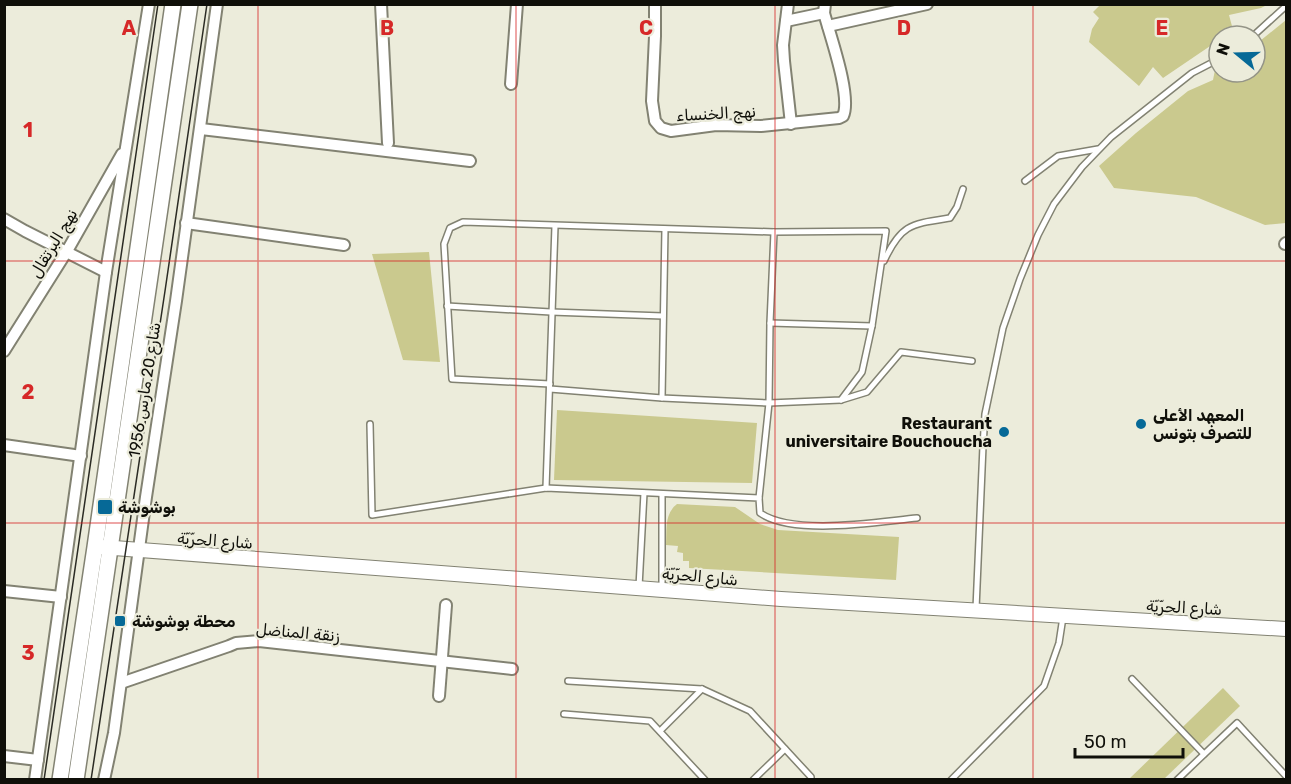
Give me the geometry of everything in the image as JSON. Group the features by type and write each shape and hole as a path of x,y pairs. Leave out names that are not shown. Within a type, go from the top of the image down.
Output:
{"main road":[{"name":"شارع 20 مارس 1956","path":"76,780 103,547 173,4"},
{"name":"شارع 20 مارس 1956","path":"60,780 103,547 190,4"}],"street":[{"path":"36,780 106,272 150,4"},
{"name":"شارع 20 مارس 1956","path":"104,780 114,733 218,4"},
{"path":"381,4 388,143"},
{"path":"512,84 517,4"},
{"name":"نهج الخنساء","path":"654,4 652,100 655,121 661,128 671,131 697,126 791,124"},
{"path":"786,21 824,9 840,70 846,106 843,116 791,124 783,45 788,4"},
{"path":"828,26 927,4"},
{"path":"201,129 470,161"},
{"name":"نهج البرتقال","path":"4,351 67,251 125,148"},
{"path":"4,219 106,272"},
{"path":"186,223 344,245"},
{"path":"4,445 81,456"},
{"name":"شارع الحرّيّة","path":"103,547 781,599 1287,629"},
{"path":"4,591 61,597"},
{"path":"439,696 446,605"},
{"name":"زنقة المناضل","path":"121,683 236,644 259,641 512,669"},
{"path":"4,756 38,760"}],"lane":[{"path":"1267,24 1287,6"},
{"path":"975,610 985,414 1003,328 1038,235 1054,204 1082,167 1111,137 1192,73 1207,65"},
{"path":"1025,181 1058,156 1100,149"},
{"path":"880,268 892,244 903,230 920,222 950,218 957,207 963,189"},
{"path":"841,400 862,372 872,326 886,231 774,232 463,222 450,228 444,244 452,379 662,398 769,403 841,400 867,392 901,352 972,361"},
{"path":"546,488 555,226"},
{"path":"662,398 666,229"},
{"path":"774,232 769,403 759,513 785,523 818,525 846,525 917,518"},
{"path":"447,306 663,316"},
{"path":"770,323 872,326"},
{"path":"370,424 372,515 546,488 759,498"},
{"path":"639,588 644,493"},
{"path":"662,494 662,590"},
{"path":"951,780 1044,686 1059,643 1063,617"},
{"path":"1132,679 1204,754"},
{"path":"568,681 702,689 750,711 811,777 811,780"},
{"path":"660,731 702,689"},
{"path":"564,714 650,721 705,780"},
{"path":"1177,780 1237,723 1287,776"},
{"path":"753,780 785,748"}],"shaded area":[{"path":"1100,4 1267,5 1229,15 1231,24 1207,24 1207,48 1163,78 1153,67 1139,86 1089,42 1092,29 1099,18 1093,12"},
{"path":"1286,20 1286,223 1265,225 1196,197 1114,188 1099,166 1188,91 1207,83 1267,84 1267,35"},
{"path":"429,252 440,362 403,360 372,254"},
{"path":"557,410 757,423 752,483 554,480"},
{"path":"677,504 735,507 760,524 778,530 899,537 896,580 689,568 689,561 683,561 683,553 677,552 678,546 666,545 668,517"},
{"path":"1223,688 1240,706 1164,779 1128,780"}],"tram line":[{"path":"44,780 158,4"},
{"path":"91,780 207,4"}],"place":[{"name":"المعهد الأعلى للتصرف بتونس","path":"1141,424"},
{"name":"Restaurant universitaire Bouchoucha","path":"1004,432"},
{"name":"بوشوشة","path":"105,507"},
{"name":"محطة بوشوشة","path":"120,621"}]}
